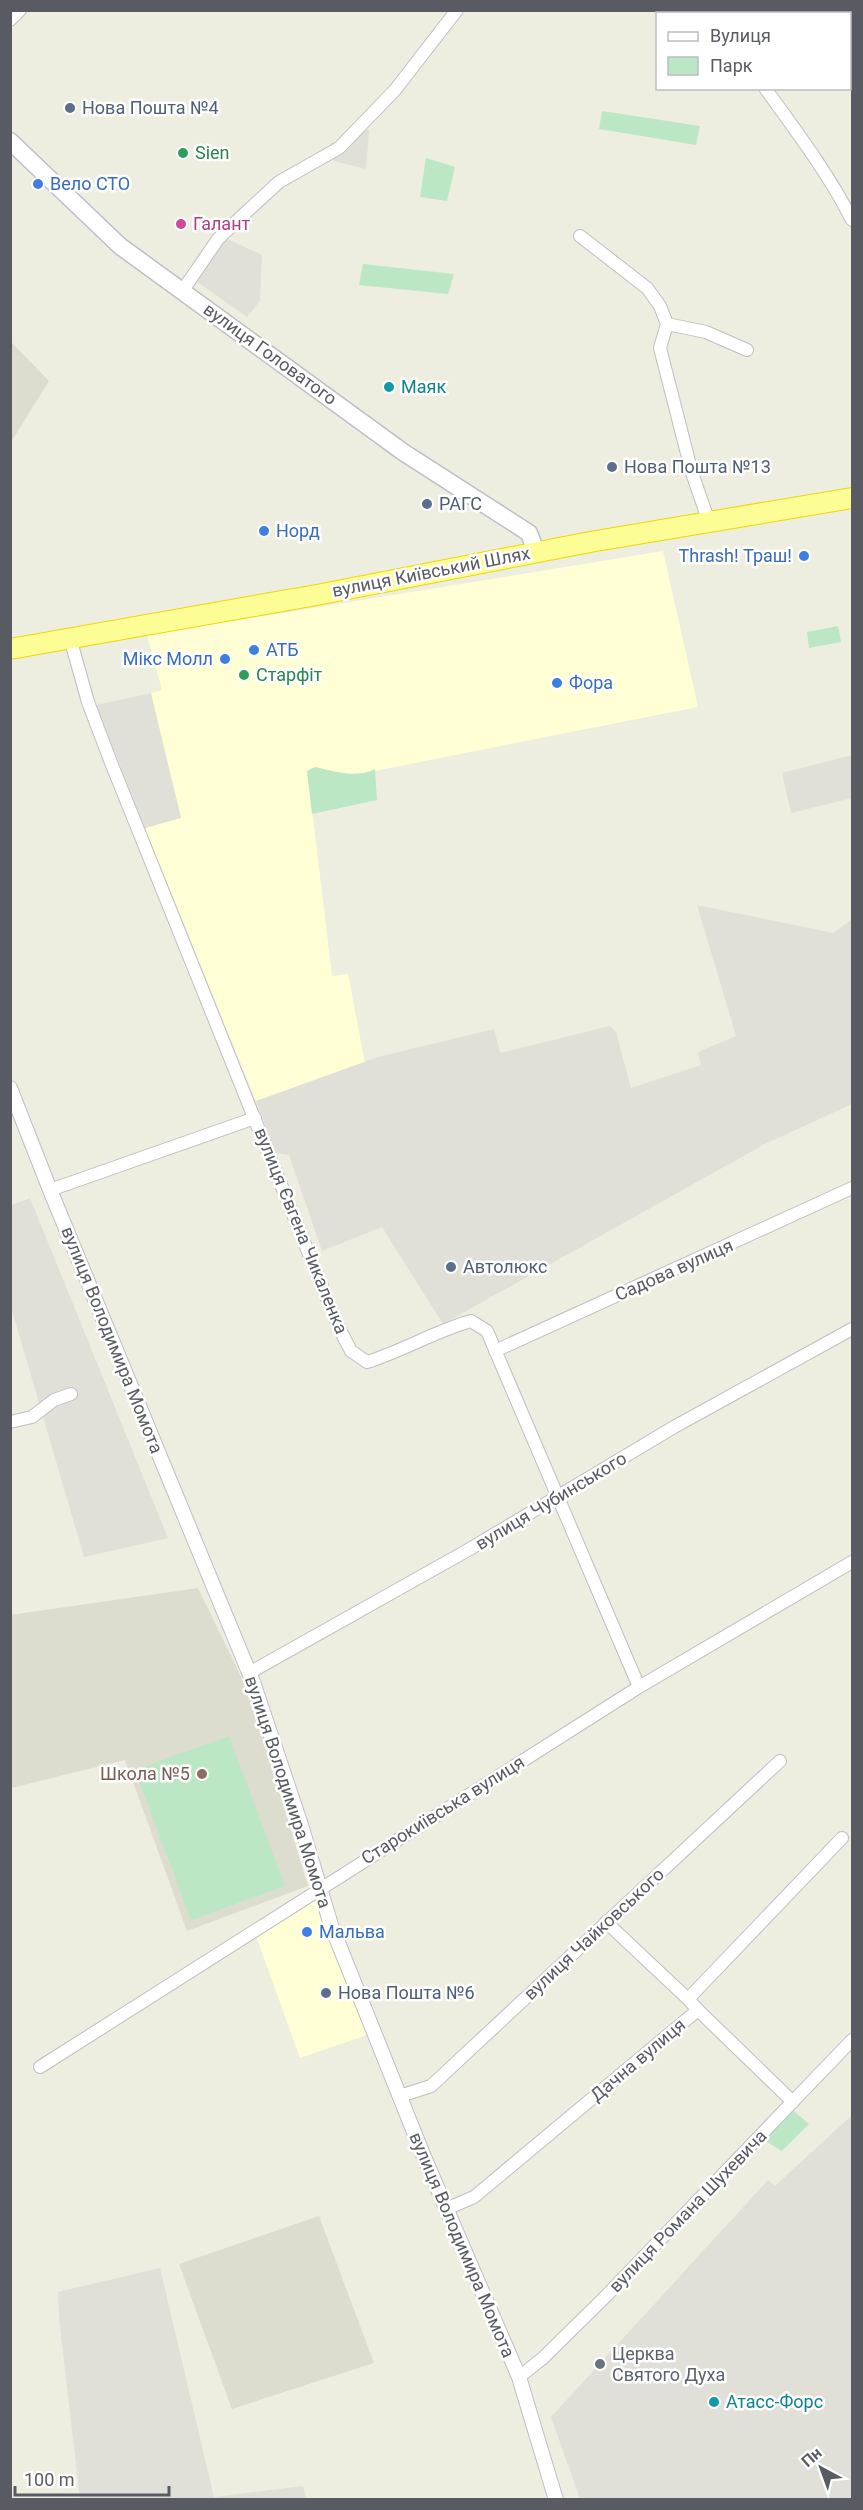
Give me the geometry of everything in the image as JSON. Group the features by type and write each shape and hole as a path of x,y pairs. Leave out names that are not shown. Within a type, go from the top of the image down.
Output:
{"highway":[{"name":"вулиця Київський Шлях","path":"10,649 322,594 536,552 852,498"}],"main road":[{"name":"вулиця Головатого","path":"10,141 120,246 403,452 529,533 536,552"}],"street":[{"path":"10,20 20,10"},
{"path":"183,290 218,239 249,209 279,182 339,148 395,90 457,10"},
{"path":"766,90 841,198 852,220"},
{"path":"580,236 647,288 660,306 668,324 660,348 692,473 709,522"},
{"path":"668,324 706,332 747,350"},
{"name":"вулиця Євгена Чикаленка","path":"70,638 110,760 338,1326 351,1351 367,1362 450,1327 471,1321 487,1331 639,1687"},
{"name":"вулиця Володимира Момота","path":"10,1088 249,1673 302,1825 331,1925 446,2210 519,2377 556,2499"},
{"path":"50,1190 255,1118"},
{"name":"Садова вулиця","path":"495,1351 852,1188"},
{"name":"вулиця Чубинського","path":"249,1673 468,1550 674,1426 852,1329"},
{"path":"10,1422 32,1417 54,1400 71,1394"},
{"name":"Старокиївська вулиця","path":"40,2067 639,1687 852,1562"},
{"name":"вулиця Чайковського","path":"400,2096 431,2086 780,1761"},
{"name":"Дачна вулиця","path":"446,2210 474,2198 698,2010 688,1999 842,1838"},
{"path":"606,1922 688,1999"},
{"path":"698,2010 793,2102"},
{"name":"вулиця Романа Шухевича","path":"519,2377 543,2358 608,2294 852,2040"}],"shaded area":[{"path":"350,129 369,130 366,169 334,161 326,149 332,142 347,148"},
{"path":"223,237 262,255 260,301 247,317 193,279"},
{"path":"11,342 49,381 11,442"},
{"path":"663,551 698,707 309,784 332,976 348,974 365,1063 256,1101 145,828 181,817 151,693 162,690 147,635"},
{"path":"151,693 181,818 145,828 96,705"},
{"path":"852,755 852,798 791,813 782,773"},
{"path":"697,905 833,933 852,919 852,1104 765,1144 443,1324 382,1227 322,1251 289,1155 276,1153 256,1101 378,1057 494,1029 500,1053 610,1026 616,1032 631,1088 701,1065 698,1052 736,1036"},
{"path":"30,1198 168,1538 84,1557 11,1307 11,1205"},
{"name":"Школа №5","path":"198,1588 249,1693 308,1886 187,1931 125,1760 11,1788 10,1615"},
{"path":"314,1900 367,2035 300,2058 256,1936"},
{"path":"852,2115 852,2499 580,2499 551,2417 768,2180 775,2186"},
{"path":"319,2216 374,2363 232,2409 179,2264"},
{"path":"160,2268 214,2497 303,2486 306,2499 80,2499 58,2292"}],"green space":[{"path":"602,111 700,126 696,145 599,129"},
{"path":"426,158 455,167 447,201 420,197"},
{"path":"363,264 454,274 448,294 359,285"},
{"path":"838,626 841,642 809,648 807,632"},
{"path":"315,767 353,774 375,769 377,800 312,814 307,771"},
{"path":"229,1736 285,1886 191,1920 135,1770"},
{"path":"790,2108 809,2124 782,2151 762,2139"}],"place":[{"name":"Нова Пошта №4","path":"70,108"},
{"name":"Sien","path":"183,153"},
{"name":"Вело СТО","path":"38,184"},
{"name":"Галант","path":"181,224"},
{"name":"Маяк","path":"389,387"},
{"name":"Нова Пошта №13","path":"612,467"},
{"name":"РАГС","path":"427,504"},
{"name":"Норд","path":"264,531"},
{"name":"Thrash! Траш!","path":"804,556"},
{"name":"АТБ","path":"254,650"},
{"name":"Мікс Молл","path":"225,659"},
{"name":"Старфіт","path":"244,675"},
{"name":"Фора","path":"557,683"},
{"name":"Автолюкс","path":"451,1267"},
{"name":"Школа №5","path":"202,1774"},
{"name":"Мальва","path":"307,1932"},
{"name":"Нова Пошта №6","path":"326,1993"},
{"name":"Церква Святого Духа","path":"600,2364"},
{"name":"Атасс-Форс","path":"714,2402"}]}
